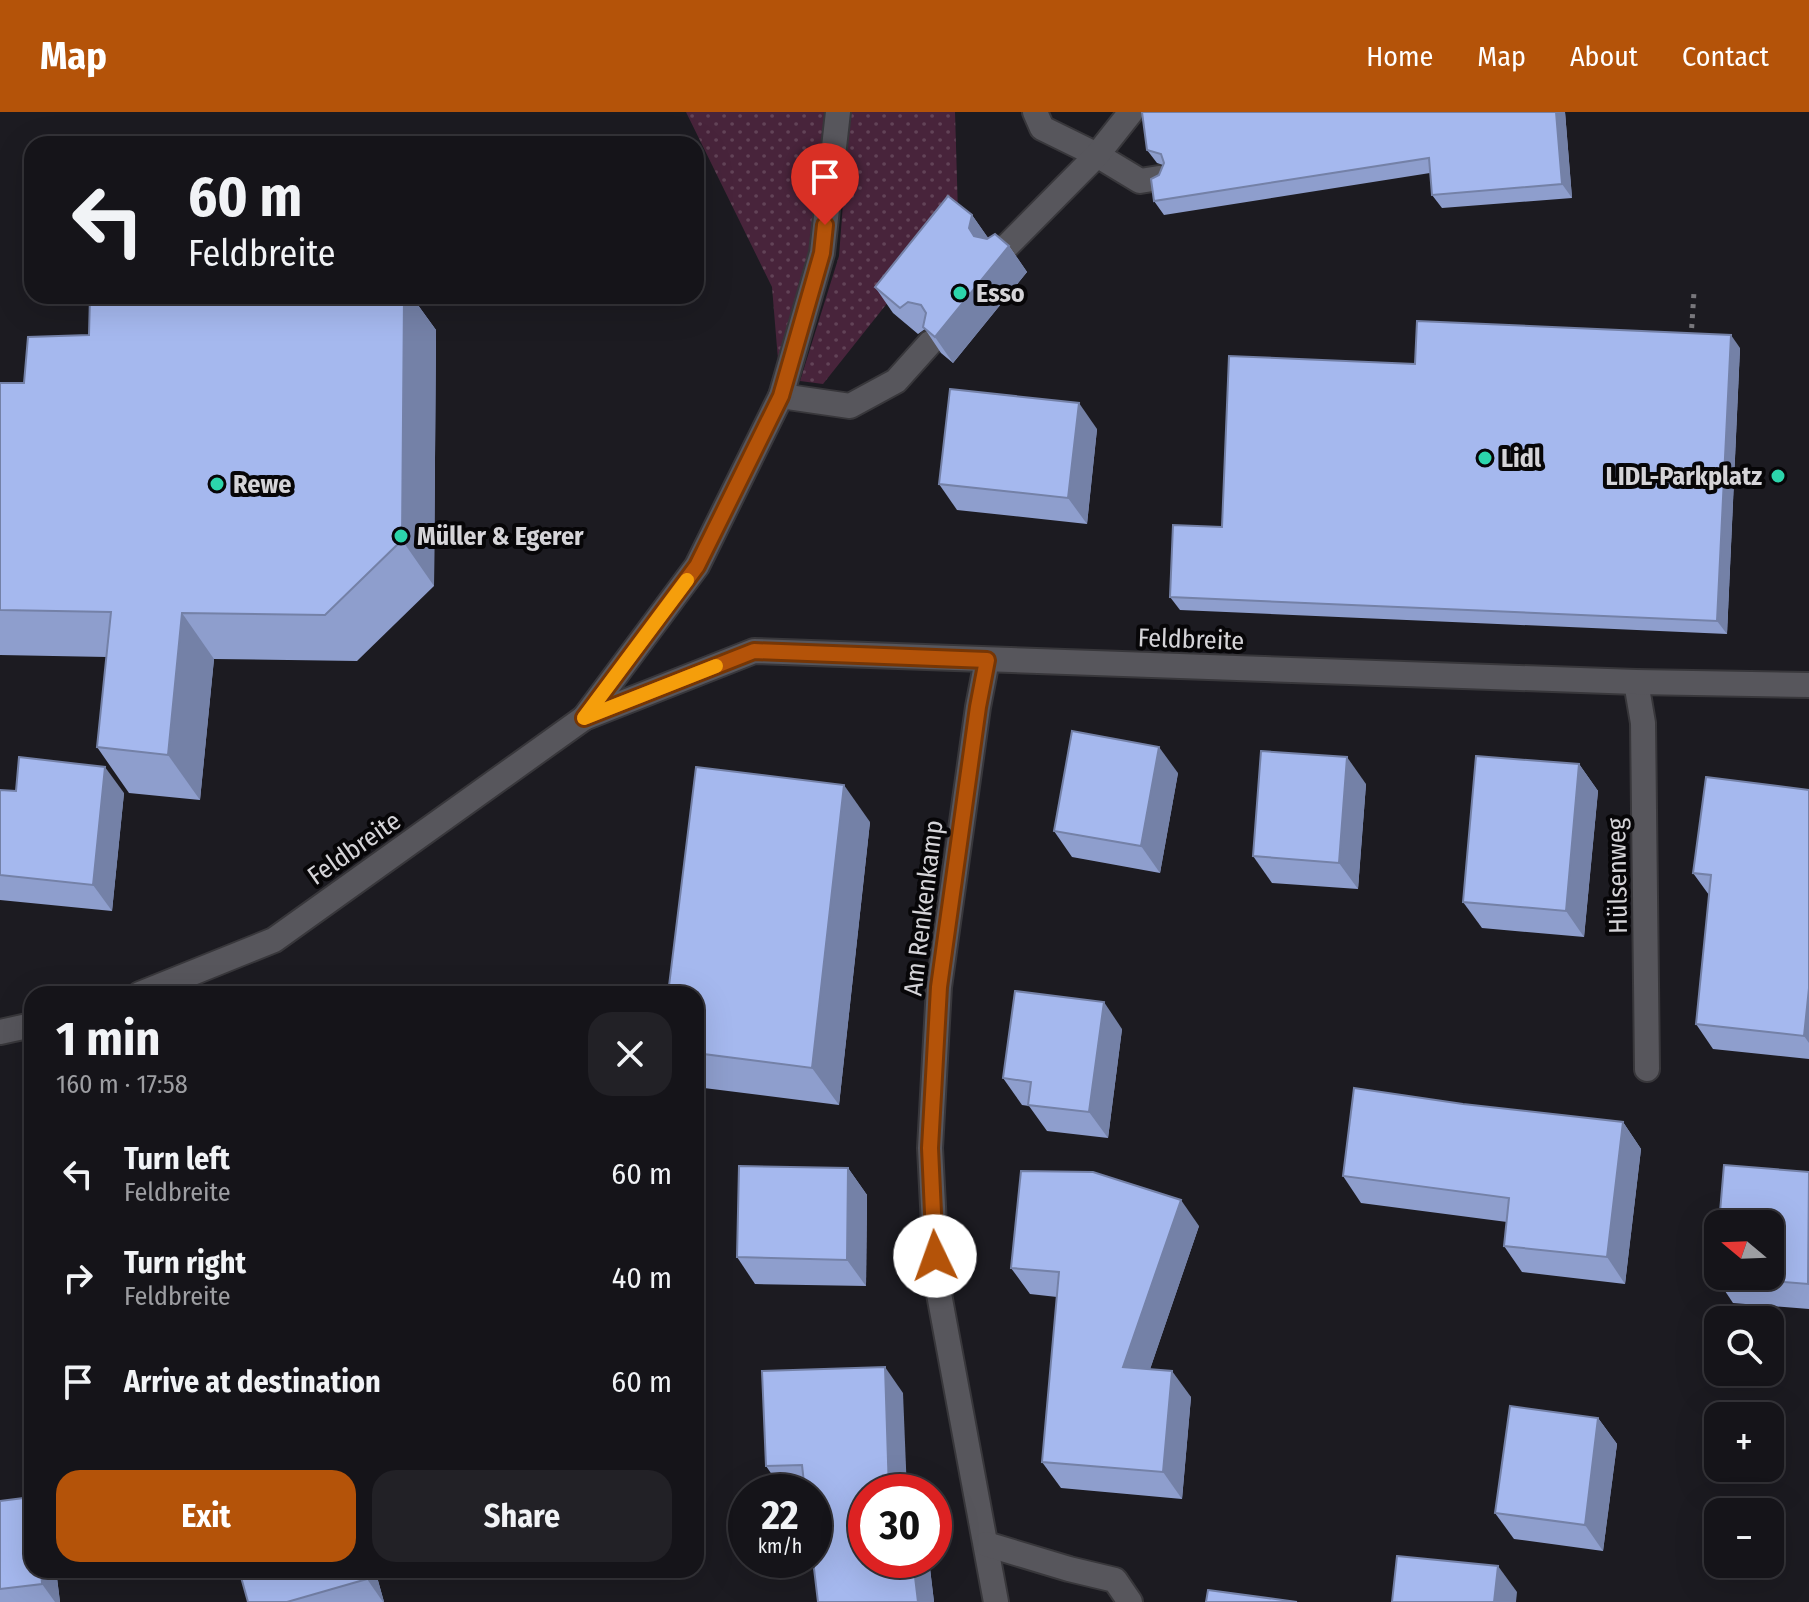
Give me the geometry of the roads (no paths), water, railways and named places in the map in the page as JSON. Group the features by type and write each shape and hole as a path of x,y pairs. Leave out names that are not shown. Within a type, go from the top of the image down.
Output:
{"street":[{"name":"Feldbreite","path":"584,718 697,566 781,396 822,253 838,112"},
{"path":"1035,112 1042,128 1097,155 1140,181 1159,178"},
{"path":"1002,251 1097,155 1131,112"},
{"path":"781,396 850,406 896,381 930,343"},
{"name":"Feldbreite","path":"160,986 274,940 584,718 754,651 1636,682 1809,685"},
{"name":"Am Renkenkamp","path":"987,660 939,987 930,1148 937,1283 996,1602"},
{"name":"Hülsenweg","path":"1636,682 1643,723 1647,1069"},
{"path":"0,1032 24,1027"},
{"path":"986,1544 1115,1580 1130,1602"}],"place":[{"name":"Esso","path":"960,293"},
{"name":"Lidl","path":"1485,458"},
{"name":"LIDL-Parkplatz","path":"1778,476"},
{"name":"Rewe","path":"217,484"},
{"name":"Müller & Egerer","path":"401,536"}]}
